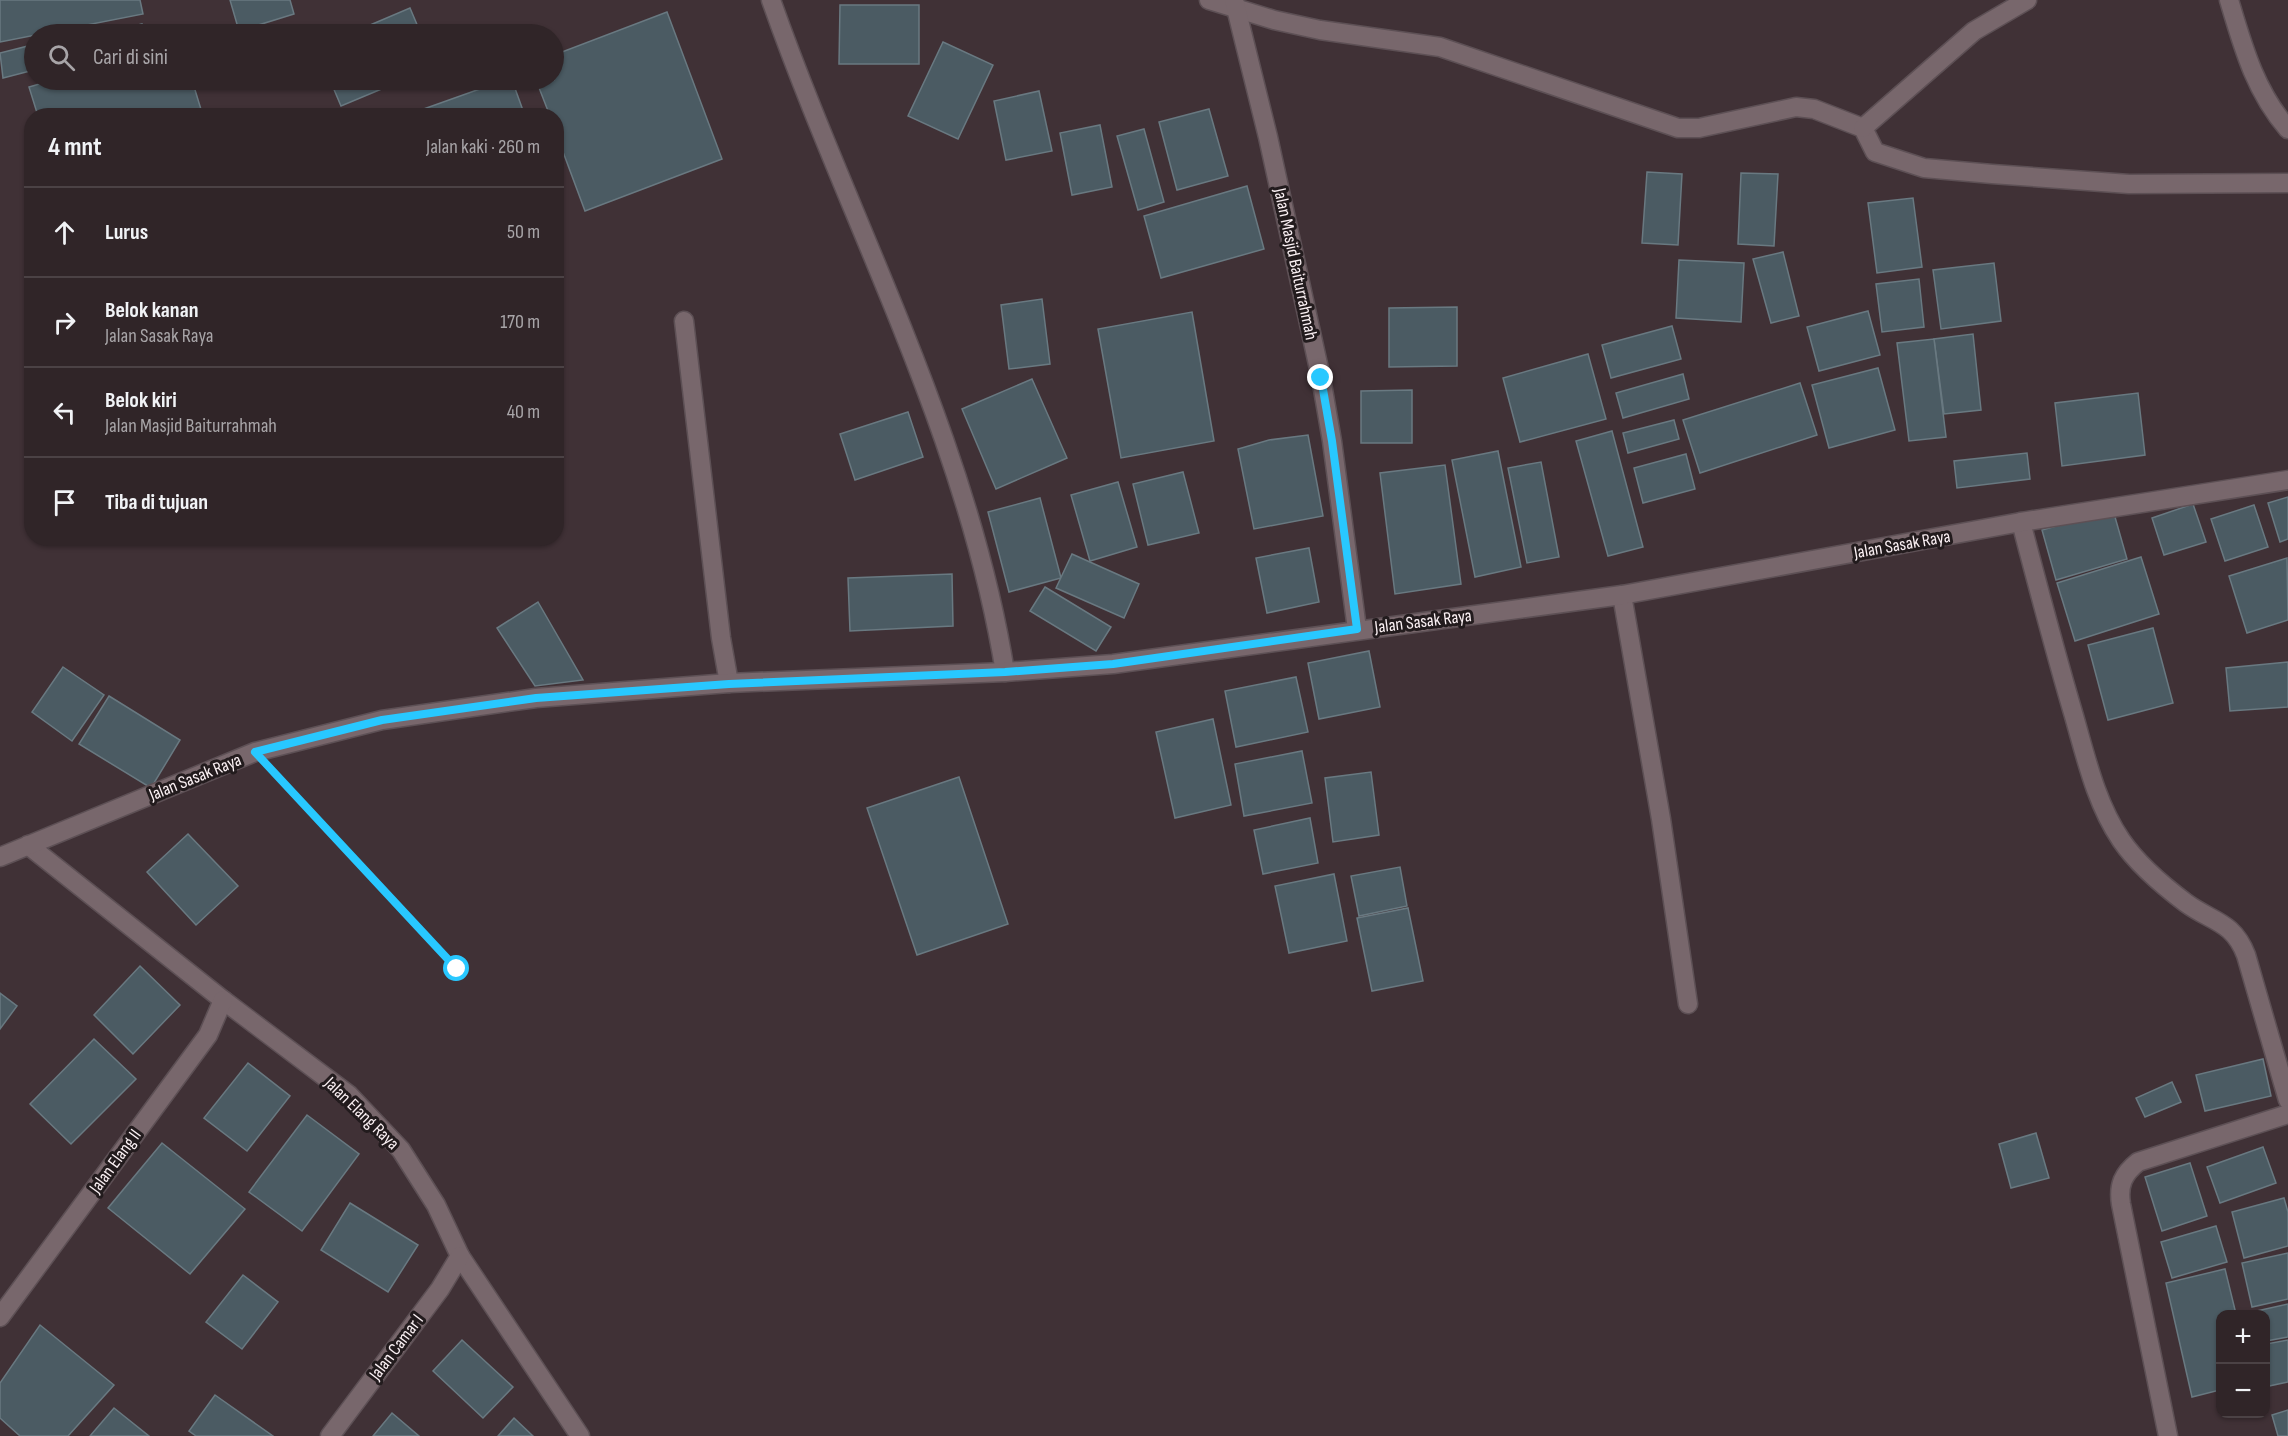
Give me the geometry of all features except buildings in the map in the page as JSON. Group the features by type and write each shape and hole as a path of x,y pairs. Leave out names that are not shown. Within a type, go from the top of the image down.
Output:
{"street":[{"path":"771,0 795,69 946,439 997,622 1005,672"},
{"path":"1209,0 1235,4 1320,30 1440,47 1678,128 1699,128 1796,107 1814,110 1863,128 1875,152 1924,168 2129,184 2288,183"},
{"path":"1863,128 1974,31 2027,0"},
{"path":"2229,0 2243,50 2262,94 2288,129"},
{"name":"Jalan Masjid Baiturrahmah","path":"1235,4 1304,295 1321,378 1332,441 1357,629"},
{"path":"684,321 720,638 729,684"},
{"name":"Jalan Sasak Raya","path":"0,857 255,752 382,720 503,703 729,684 1005,672 1113,664 1357,629 1622,595 2021,522 2288,480"},
{"path":"2021,522 2080,738 2109,819 2140,864 2164,886 2189,905 2236,934 2246,955 2288,1100"},
{"path":"1622,595 1661,819 1688,1004"},
{"name":"Jalan Elang Raya","path":"28,845 223,1000 349,1095 401,1150 436,1204 460,1256 580,1436"},
{"name":"Jalan Elang II","path":"0,1317 208,1035 223,1000"},
{"path":"2168,1436 2121,1204 2119,1191 2123,1180 2127,1171 2138,1162 2288,1114"},
{"name":"Jalan Camar I","path":"330,1436 440,1289 460,1256"}],"path":[{"path":"255,752 457,969"}],"route":[{"path":"457,969 255,752 382,720 536,698 729,684 1005,672 1113,664 1357,629 1332,441 1321,378"}]}
